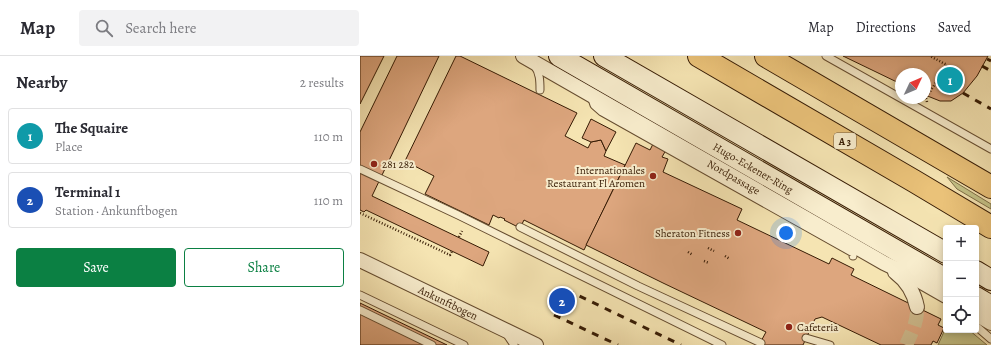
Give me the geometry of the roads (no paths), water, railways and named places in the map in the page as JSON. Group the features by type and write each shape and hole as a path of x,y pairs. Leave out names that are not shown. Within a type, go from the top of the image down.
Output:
{"highway":[{"name":"A 3","path":"699,56 991,227"},
{"path":"766,56 991,187"}],"street":[{"name":"Hugo-Eckener-Ring","path":"559,56 943,277"},
{"name":"Hugo-Eckener-Ring","path":"604,56 943,251"},
{"name":"Nordpassage","path":"527,58 884,263 943,294"},
{"path":"361,263 531,345"},
{"name":"Ankunftbogen","path":"361,263 536,345"},
{"path":"884,263 899,275 909,286 917,307"},
{"path":"979,273 991,280"},
{"path":"979,299 991,306"},
{"path":"979,316 991,323"}],"lane":[{"path":"826,56 991,149"},
{"path":"527,58 537,69 540,78 540,90"},
{"path":"590,95 594,105 602,112 853,253 853,256"},
{"path":"360,169 458,215 722,345"},
{"path":"520,227 638,286 761,343"},
{"path":"360,295 464,345"},
{"path":"360,310 432,345"},
{"path":"979,329 991,339"},
{"path":"506,333 514,345"},
{"path":"806,338 830,345"}],"tunnel":[{"path":"906,345 916,322 917,307"}],"railway":[{"path":"987,59 991,61"},
{"path":"982,66 991,71"},
{"path":"963,93 991,109"},
{"path":"567,290 681,345"},
{"path":"554,315 618,345"}],"place":[{"name":"The Squaire","path":"950,80"},
{"name":"281 282","path":"374,164"},
{"name":"Internationales Restaurant Fl Aromen","path":"653,176"},
{"name":"Sheraton Fitness","path":"738,233"},
{"name":"Terminal 1","path":"562,301"},
{"name":"Cafeteria","path":"789,327"}]}
